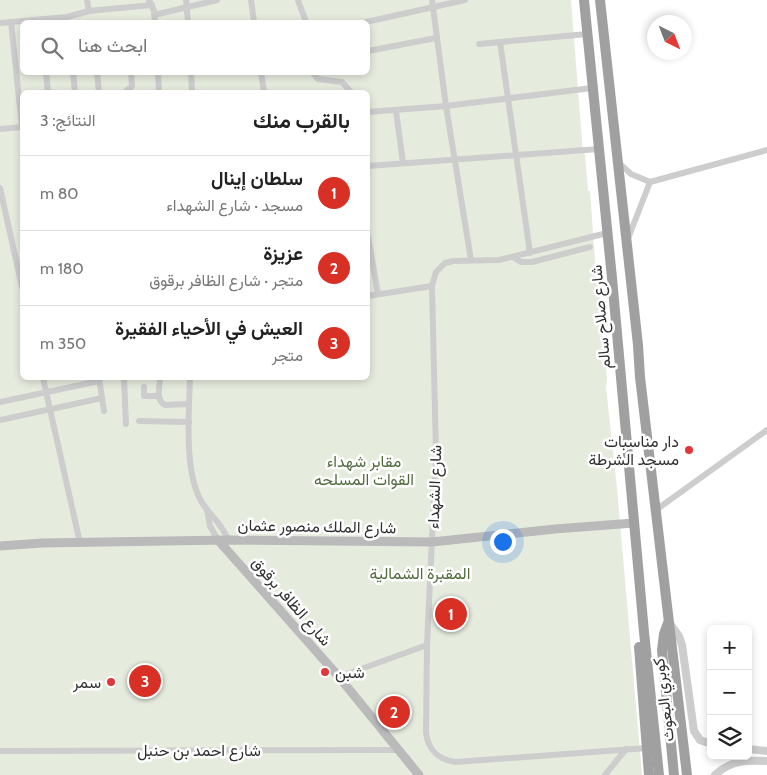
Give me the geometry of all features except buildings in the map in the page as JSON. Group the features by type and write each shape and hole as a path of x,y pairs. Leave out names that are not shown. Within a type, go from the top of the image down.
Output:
{"highway":[{"name":"شارع صلاح سالم","path":"584,0 644,632"},
{"name":"شارع صلاح سالم","path":"600,0 669,622"},
{"path":"669,622 664,634 662,650 674,775"},
{"name":"كوبري البعوث","path":"669,622 687,775"},
{"path":"644,632 639,649 649,775"},
{"name":"كوبري البعوث","path":"644,632 659,775"}],"main road":[{"name":"شارع الملك منصور عثمان","path":"0,546 42,543 218,540 432,542 634,523"},
{"name":"شارع الظافر برقوق","path":"218,540 339,677 419,775"}],"street":[{"path":"87,0 89,11"},
{"path":"154,15 186,4 217,0"},
{"path":"251,0 254,20"},
{"path":"298,0 305,20"},
{"path":"370,21 432,4 465,0"},
{"path":"67,20 89,11 150,2 155,20"},
{"path":"186,4 188,20"},
{"path":"432,4 454,160 471,260"},
{"path":"11,22 20,108"},
{"path":"0,23 20,22"},
{"path":"479,44 587,34"},
{"path":"370,51 436,38"},
{"path":"500,42 530,253"},
{"path":"46,75 48,90"},
{"path":"73,75 75,90"},
{"path":"97,75 99,90"},
{"path":"127,90 132,86 131,75"},
{"path":"158,75 159,90"},
{"path":"191,75 192,90"},
{"path":"261,75 264,90"},
{"path":"315,75 318,79 342,82 349,90"},
{"path":"370,112 446,106 592,88"},
{"path":"396,111 402,164"},
{"path":"0,129 20,127"},
{"path":"370,166 598,149"},
{"path":"617,160 631,174 650,182 767,150"},
{"path":"627,245 636,214 650,182"},
{"path":"0,188 20,271"},
{"name":"شارع الشهداء","path":"607,233 513,258 485,262 471,260 453,261 445,263 436,272 432,286 436,454 427,645 426,733 433,751 441,758 451,762 626,749"},
{"name":"شارع الشهداء","path":"513,258 521,262 532,262 590,247"},
{"path":"370,248 378,294"},
{"path":"370,296 432,286"},
{"path":"43,380 80,543"},
{"path":"76,380 78,386"},
{"path":"0,402 78,386 96,380"},
{"path":"99,380 104,411"},
{"path":"124,380 126,424"},
{"path":"160,380 160,402 165,405 189,404"},
{"path":"190,380 191,474 200,499 207,510 220,523 228,540"},
{"path":"144,387 144,396 159,396"},
{"path":"0,420 102,398"},
{"path":"139,421 189,422"},
{"path":"656,510 767,430"},
{"path":"207,510 210,526 218,540"},
{"path":"669,622 679,636 682,645 694,731 700,740 707,743"},
{"path":"339,677 427,645"},
{"path":"605,775 626,749 646,748"},
{"path":"752,749 767,750"},
{"name":"شارع احمد بن حنبل","path":"0,751 398,750"},
{"path":"718,773 737,761 767,761"}],"green space":[{"name":"المقبرة الشمالية","path":"0,0 571,0 583,153 585,154 588,191 590,191 596,274 598,275 607,379 606,387 617,488 642,775 0,775"}],"place":[{"name":"دار مناسبات مسجد الشرطة","path":"689,450"},
{"name":"سلطان إينال","path":"451,614"},
{"name":"شبن","path":"325,672"},
{"name":"العيش في الأحياء الفقيرة","path":"145,681"},
{"name":"سمر","path":"111,682"},
{"name":"عزيزة","path":"394,712"}],"park label":[{"name":"مقابر شهداء القوات المسلحه","path":"364,470"}]}
